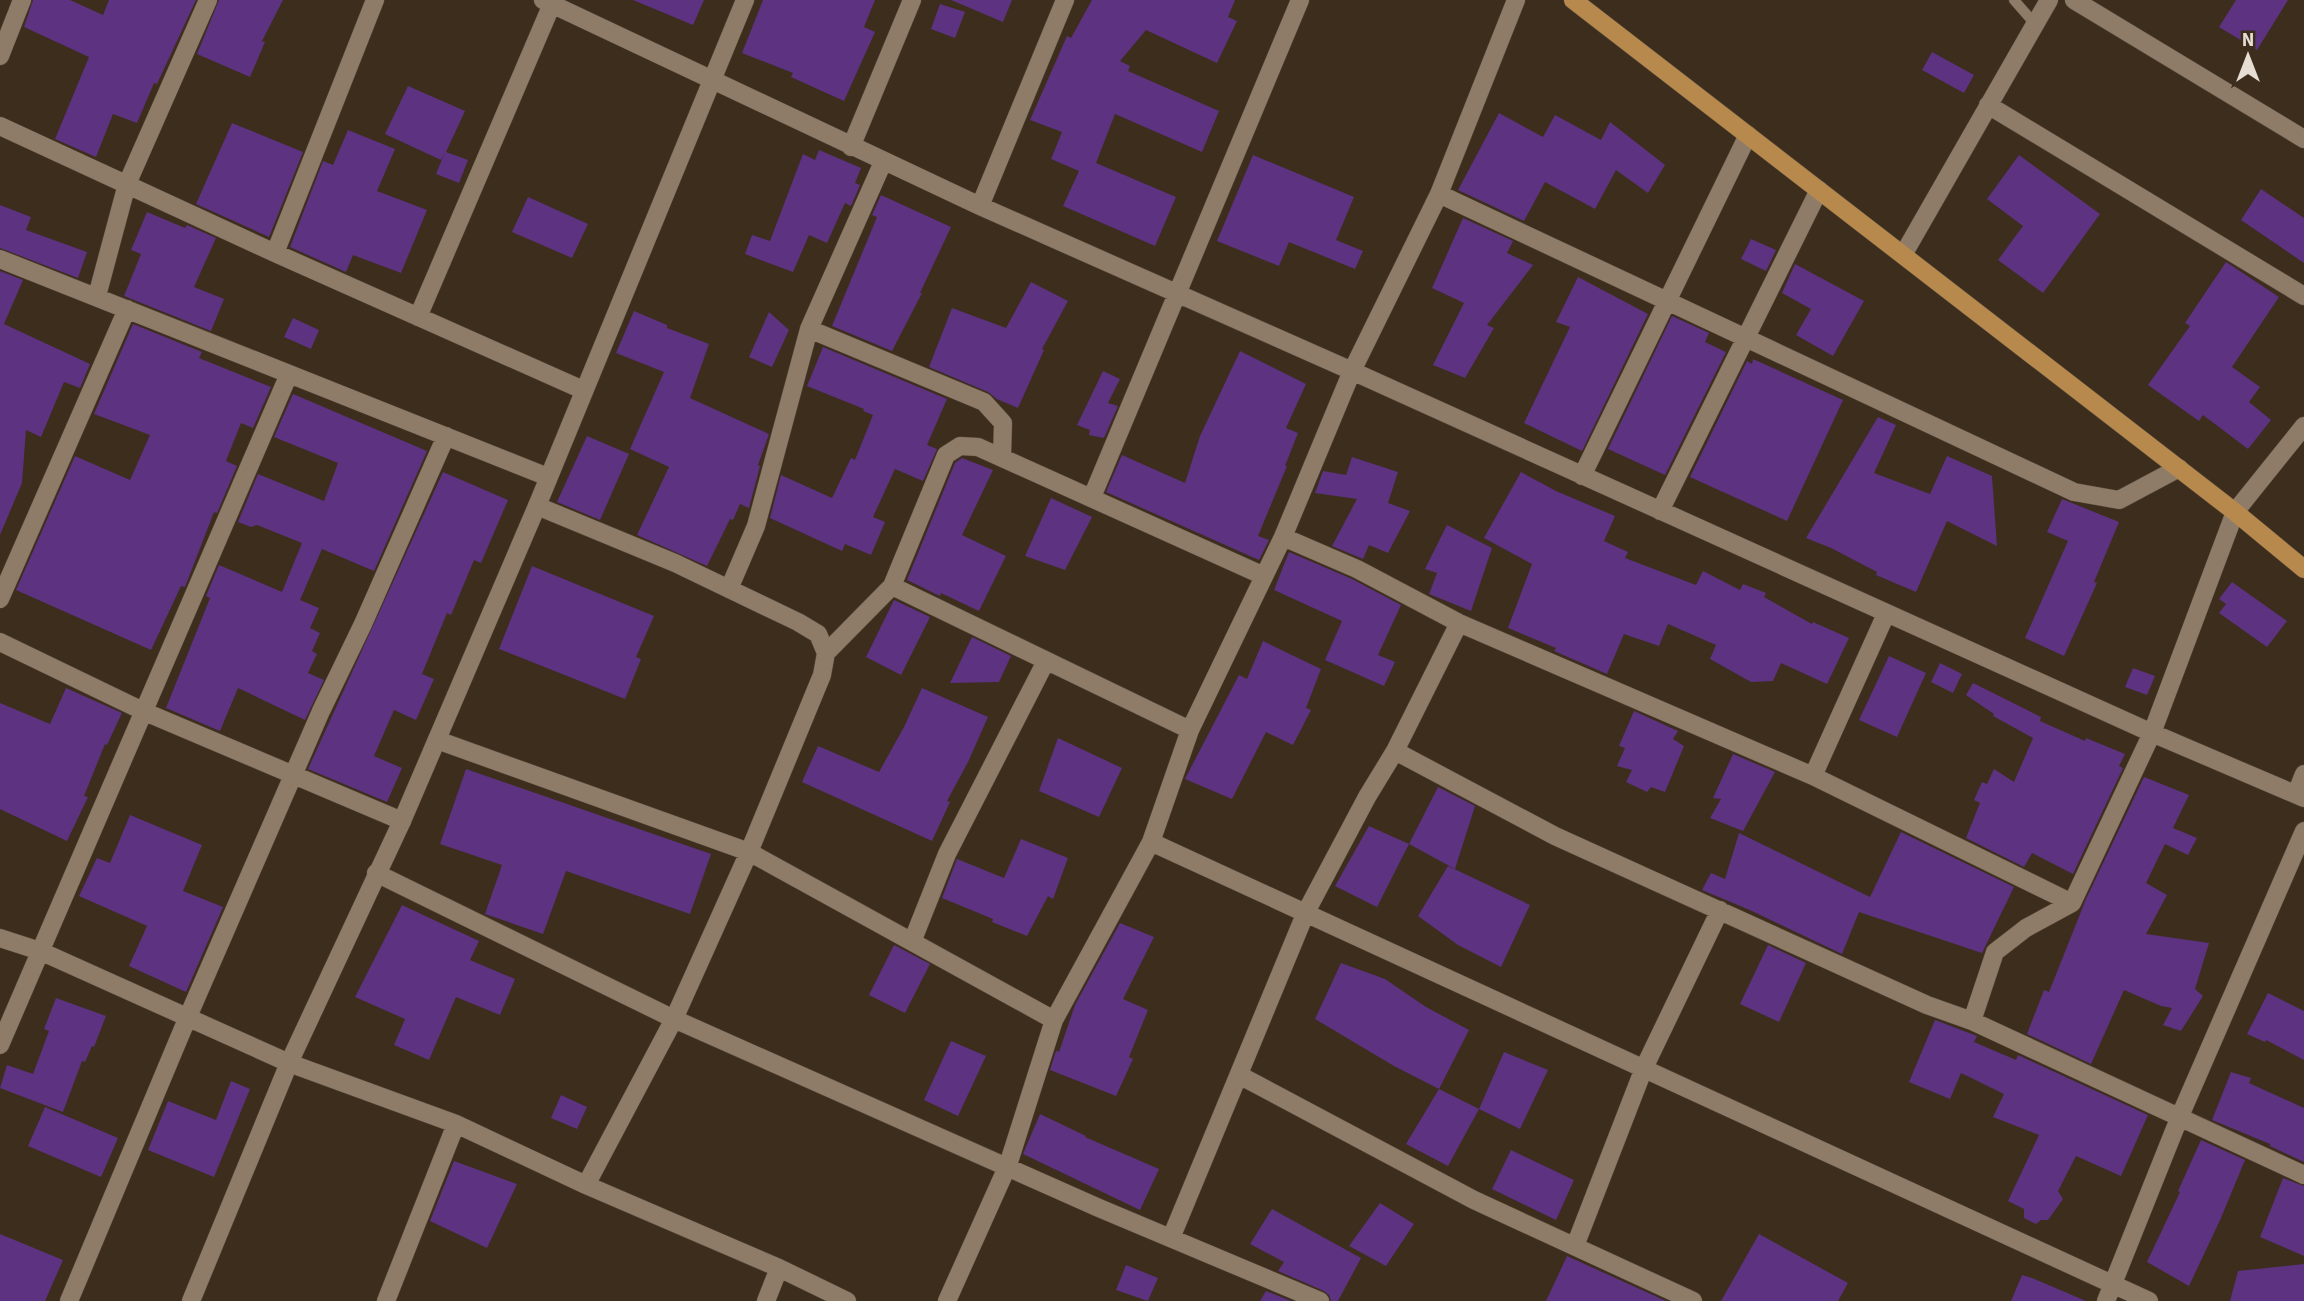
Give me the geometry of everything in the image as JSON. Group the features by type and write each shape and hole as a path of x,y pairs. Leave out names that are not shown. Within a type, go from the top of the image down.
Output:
{"main road":[{"path":"1573,0 2179,468 2304,569"}],"street":[{"path":"0,55 22,0"},
{"path":"97,296 127,184 208,0"},
{"path":"275,253 375,0"},
{"path":"191,1301 289,1063 402,821 537,506 745,0"},
{"path":"851,147 912,0"},
{"path":"980,206 1065,0"},
{"path":"1092,497 1300,0"},
{"path":"947,1301 1008,1166 1054,1020 1151,842 1190,730 1283,537 1352,371 1438,194 1516,0"},
{"path":"1903,255 2049,0"},
{"path":"2074,0 2304,139"},
{"path":"418,317 547,2 883,162 2152,733 2300,796 2304,774"},
{"path":"1988,105 2304,296"},
{"path":"0,126 275,253 583,390"},
{"path":"1582,475 1748,135"},
{"path":"729,589 756,526 810,329 883,162"},
{"path":"1660,511 1819,190"},
{"path":"1438,194 2074,492 2119,500 2179,468"},
{"path":"0,259 548,477"},
{"path":"0,599 127,309"},
{"path":"810,329 984,402 1003,423 1002,457"},
{"path":"0,1045 289,374"},
{"path":"1972,1021 1995,952 2026,928 2072,903 2152,733 2235,512 2304,426"},
{"path":"69,1301 187,1019 321,711 363,624 446,436"},
{"path":"825,653 891,586 946,455 960,446 978,447 1002,457 1264,576"},
{"path":"537,506 675,563 798,622 817,634 825,653 822,675 749,852 674,1019 586,1185"},
{"path":"1283,537 1357,569 1460,623 1813,776 2072,903"},
{"path":"891,586 1190,730"},
{"path":"1813,776 1886,614"},
{"path":"1171,1238 1306,912 1367,797 1395,751 1460,623"},
{"path":"0,642 145,712 402,821"},
{"path":"912,942 947,854 1046,661"},
{"path":"437,740 749,852 1054,1020"},
{"path":"1395,751 1555,836 1927,1005 1972,1021 2304,1175"},
{"path":"2109,1293 2180,1116 2304,831"},
{"path":"1151,842 1644,1068 2109,1293 2149,1301"},
{"path":"376,873 674,1019 1320,1301"},
{"path":"1575,1246 1644,1068 1720,910"},
{"path":"0,938 40,951 289,1063 456,1124 847,1301"},
{"path":"1239,1075 1474,1200 1693,1301"},
{"path":"386,1301 456,1124"},
{"path":"766,1301 779,1268"}],"lane":[{"path":"2014,0 2035,24"}],"building":[{"path":"33,0 70,0 103,15 109,0 196,0 137,123 113,114 96,157 55,139 89,57 24,27"},
{"path":"219,0 283,0 262,41 265,42 250,77 197,54"},
{"path":"633,0 704,0 693,25"},
{"path":"763,0 875,0 864,27 875,32 844,101 791,77 793,73 742,53"},
{"path":"951,0 1012,0 1003,22"},
{"path":"1092,0 1235,0 1228,17 1237,21 1217,63 1146,30 1120,61 1130,66 1128,71 1219,111 1202,152 1115,114 1096,163 1176,197 1155,246 1063,206 1079,171 1051,159 1062,132 1030,120 1067,36 1071,38"},
{"path":"2236,0 2288,0 2257,50 2219,27"},
{"path":"940,4 965,12 955,38 931,29"},
{"path":"1932,52 1974,75 1964,93 1922,70"},
{"path":"408,86 465,111 446,152 468,160 459,183 436,174 445,152 441,160 385,134"},
{"path":"1499,113 1543,137 1555,115 1601,140 1610,122 1665,165 1648,193 1616,170 1595,209 1545,182 1524,221 1458,190"},
{"path":"232,123 303,152 269,237 196,204"},
{"path":"348,130 395,149 377,191 427,210 401,273 353,255 346,272 290,247 323,161 333,165"},
{"path":"819,150 861,168 855,183 860,185 851,206 845,203 827,243 809,235 793,272 745,254 752,235 770,241 803,154 815,160"},
{"path":"1253,155 1354,197 1336,240 1363,251 1355,269 1289,242 1279,266 1217,241"},
{"path":"2019,155 2100,214 2043,293 1998,260 2023,226 1987,199"},
{"path":"2261,189 2304,218 2304,263 2241,220"},
{"path":"881,195 951,227 922,293 892,351 832,326 877,217 872,215"},
{"path":"528,197 588,224 572,258 512,232"},
{"path":"0,205 31,217 26,230 87,252 78,278 0,248"},
{"path":"147,212 216,238 194,287 224,299 211,331 124,296 141,254 131,250"},
{"path":"1463,218 1513,241 1507,253 1533,265 1487,325 1494,328 1465,378 1433,365 1464,303 1432,288"},
{"path":"1751,239 1776,250 1766,271 1741,259"},
{"path":"2226,262 2279,297 2232,367 2260,387 2249,402 2271,420 2248,449 2203,415 2199,421 2148,385 2190,326 2185,323"},
{"path":"1795,264 1864,301 1833,356 1796,335 1811,309 1782,293"},
{"path":"0,271 23,280 4,324 90,364 80,388 64,382 41,437 26,430 22,483 0,535"},
{"path":"1578,277 1648,314 1582,451 1524,423 1570,327 1556,322"},
{"path":"1031,282 1068,301 1042,349 1044,350 1018,408 929,367 952,308 1006,328"},
{"path":"634,311 667,325 667,328 709,344 690,398 769,434 758,465 760,466 749,508 740,504 707,566 637,535 669,467 630,449 664,372 616,353"},
{"path":"769,312 789,330 772,367 749,357"},
{"path":"1672,316 1709,333 1705,342 1726,352 1665,475 1608,449"},
{"path":"293,318 319,330 311,349 284,337"},
{"path":"133,324 202,352 199,358 271,387 253,428 241,423 226,461 237,466 217,513 214,512 185,587 181,586 151,650 16,590 75,456 130,480 150,435 94,414"},
{"path":"823,347 947,399 927,445 937,449 923,481 895,469 873,517 885,522 871,555 845,544 842,551 770,518 781,475 832,498 851,458 855,460 873,415 807,386"},
{"path":"1240,351 1306,384 1286,428 1298,433 1258,536 1269,540 1259,560 1106,492 1122,455 1185,483 1200,436"},
{"path":"1753,359 1843,400 1787,521 1690,477 1747,361 1752,364"},
{"path":"1103,371 1120,379 1108,403 1118,406 1104,438 1089,435 1090,430 1077,425"},
{"path":"293,394 427,451 374,571 322,549 300,600 319,608 310,628 320,633 312,651 317,654 308,673 324,680 305,720 238,688 220,731 166,708 210,598 206,596 219,565 282,592 302,543 257,525 251,527 238,522 258,474 324,501 338,463 274,437"},
{"path":"1878,417 1896,425 1874,473 1930,494 1947,456 1992,476 1997,546 1947,521 1916,592 1876,575 1877,572 1806,538"},
{"path":"587,436 629,454 600,520 557,502"},
{"path":"1352,457 1398,472 1388,503 1410,511 1388,553 1369,545 1363,559 1332,546 1357,499 1315,493 1323,471 1346,475"},
{"path":"962,458 993,470 962,535 1006,556 979,611 907,580 955,463"},
{"path":"443,472 508,500 481,563 474,560 451,615 447,613 422,674 434,679 416,720 394,710 374,756 402,768 387,802 308,769"},
{"path":"1521,472 1556,491 1615,516 1604,541 1628,552 1625,558 1696,585 1703,571 1740,590 1743,584 1766,593 1764,597 1812,624 1813,622 1849,638 1827,684 1781,663 1773,681 1751,682 1710,659 1716,645 1668,624 1659,646 1624,634 1607,674 1508,628 1532,564 1484,538"},
{"path":"1051,498 1092,517 1065,570 1025,556"},
{"path":"2062,499 2119,522 2094,582 2097,583 2064,656 2025,638 2068,541 2047,532"},
{"path":"1447,525 1492,548 1471,611 1429,594 1437,573 1425,569"},
{"path":"1289,552 1352,579 1401,605 1378,655 1395,662 1384,686 1325,660 1342,621 1274,590"},
{"path":"532,566 654,616 636,657 641,659 625,699 499,649"},
{"path":"2232,582 2287,621 2267,647 2219,613 2226,604 2219,599"},
{"path":"894,600 930,617 901,675 866,657"},
{"path":"972,637 1011,656 999,682 950,683"},
{"path":"1263,641 1321,669 1306,708 1311,710 1293,745 1266,732 1232,799 1185,779 1239,675 1247,679"},
{"path":"1889,656 1926,673 1897,737 1859,720"},
{"path":"1940,663 1962,674 1953,693 1931,682"},
{"path":"2133,668 2155,676 2147,695 2125,687"},
{"path":"1973,683 2041,717 2040,721 2085,741 2086,738 2125,754 2119,766 2123,768 2073,874 2032,853 2024,867 1966,838 1980,803 1974,800 1982,782 1987,784 1994,769 2014,782 2033,738 1993,716 1994,714 1966,695"},
{"path":"66,688 122,713 107,745 105,744 84,796 88,797 67,841 0,809 0,703 50,724"},
{"path":"922,688 988,717 947,801 950,802 932,841 802,782 818,746 879,772"},
{"path":"1634,711 1678,731 1673,739 1684,746 1665,792 1651,787 1647,792 1626,782 1632,770 1617,766 1625,748 1619,746"},
{"path":"1058,738 1122,768 1099,817 1039,791"},
{"path":"1733,754 1775,772 1743,831 1710,818 1721,799 1713,798"},
{"path":"466,769 711,854 690,914 566,871 543,934 485,914 502,865 440,844"},
{"path":"2144,777 2189,795 2173,828 2197,838 2188,855 2165,844 2146,883 2167,895 2146,934 2209,943 2195,989 2203,996 2181,1031 2163,1025 2172,1008 2124,990 2091,1064 2027,1034 2044,990 2049,992 2086,899"},
{"path":"1438,787 1475,806 1455,869 1409,844"},
{"path":"130,815 202,845 183,891 223,907 186,992 129,966 147,926 79,896 97,858 110,863"},
{"path":"1369,826 1409,844 1377,907 1335,886"},
{"path":"1901,832 2014,887 1982,953 1859,912 1842,954 1702,890 1711,873 1725,879 1739,833 1870,897"},
{"path":"1021,839 1068,858 1053,899 1048,896 1027,936 942,898 957,859 1004,878"},
{"path":"1448,866 1530,905 1501,967 1458,945 1418,916"},
{"path":"402,905 479,941 470,960 515,979 500,1015 456,997 429,1060 394,1045 405,1019 355,997"},
{"path":"1120,923 1154,937 1123,999 1148,1010 1129,1057 1133,1059 1116,1096 1050,1070 1075,1005"},
{"path":"894,945 930,964 905,1013 869,995"},
{"path":"1768,945 1806,963 1779,1022 1740,1004"},
{"path":"1341,963 1385,979 1426,1007 1469,1030 1439,1089 1315,1019"},
{"path":"2268,993 2304,1011 2304,1060 2266,1040 2265,1042 2247,1034"},
{"path":"56,998 106,1016 94,1047 92,1046 85,1062 82,1061 63,1112 0,1088 7,1065 33,1074 49,1031 44,1029"},
{"path":"1935,1020 1977,1036 1974,1042 2016,1060 2018,1055 2148,1115 2121,1176 2076,1156 2058,1191 2063,1199 2048,1220 2041,1220 2036,1224 2024,1218 2024,1209 2008,1201 2039,1135 1993,1117 2004,1094 1961,1073 1950,1099 1909,1082"},
{"path":"951,1041 986,1056 958,1116 924,1100"},
{"path":"1504,1052 1548,1070 1520,1129 1479,1109"},
{"path":"2231,1072 2251,1078 2249,1083 2304,1108 2304,1162 2270,1144 2212,1120"},
{"path":"231,1081 250,1089 214,1177 148,1150 168,1101 216,1120"},
{"path":"1439,1089 1479,1109 1448,1166 1406,1144"},
{"path":"561,1095 587,1107 577,1129 551,1118"},
{"path":"45,1107 118,1138 101,1177 28,1146"},
{"path":"1040,1114 1159,1169 1140,1210 1023,1154"},
{"path":"2201,1140 2245,1160 2189,1286 2147,1262"},
{"path":"1511,1150 1574,1180 1556,1220 1492,1189"},
{"path":"454,1161 517,1184 487,1248 430,1221"},
{"path":"2283,1178 2304,1186 2304,1256 2260,1237"},
{"path":"1380,1203 1414,1224 1386,1266 1349,1246"},
{"path":"1272,1209 1361,1258 1338,1301 1331,1301 1324,1291 1278,1271 1284,1262 1250,1244"},
{"path":"0,1234 63,1260 45,1301 0,1301"},
{"path":"1759,1234 1848,1283 1838,1301 1721,1301"},
{"path":"1567,1256 1666,1301 1546,1301"},
{"path":"2304,1264 2304,1301 2230,1301 2238,1271"},
{"path":"1126,1265 1158,1278 1148,1301 1116,1290"},
{"path":"2022,1275 2032,1278 2086,1301 2011,1301"},
{"path":"1266,1291 1291,1301 1260,1301"}]}
